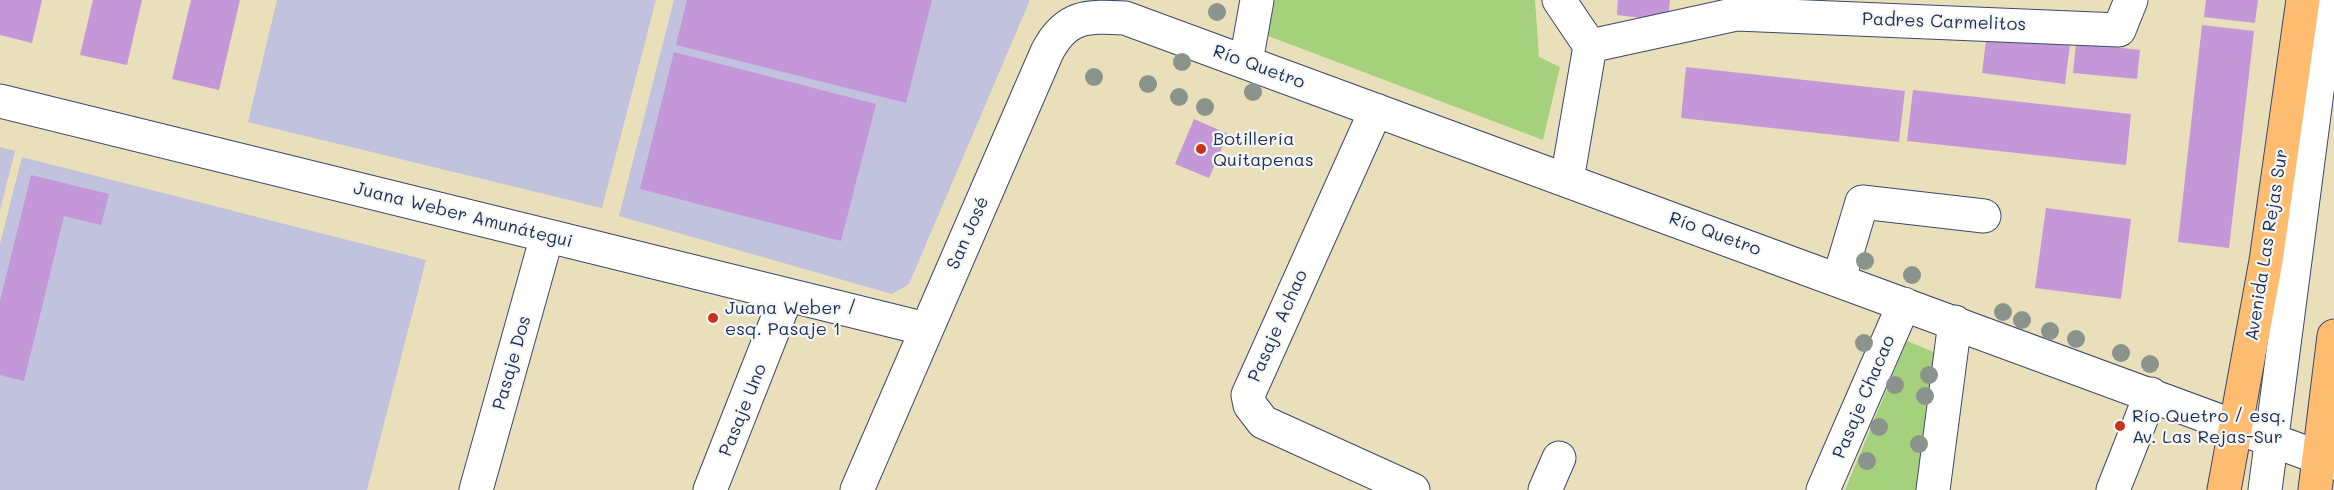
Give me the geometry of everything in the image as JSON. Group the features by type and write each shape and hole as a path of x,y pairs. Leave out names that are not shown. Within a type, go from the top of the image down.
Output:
{"main road":[{"name":"Avenida Las Rejas Sur","path":"2224,490 2266,261 2303,0"},
{"path":"2315,490 2305,451 2334,336"}],"street":[{"path":"1246,62 1257,0"},
{"path":"1559,0 1590,46 1567,180"},
{"name":"Padres Carmelitos","path":"1590,46 1736,7 2119,30 2131,0"},
{"path":"2265,490 2305,451 2329,0"},
{"name":"Río Quetro","path":"1089,8 1125,18 1246,62 2305,451"},
{"name":"San José","path":"857,490 1054,39 1089,8"},
{"name":"Juana Weber Amunátegui","path":"0,101 926,329"},
{"path":"2286,490 2305,451 2334,109"},
{"name":"Pasaje Achao","path":"1376,110 1248,395 1250,405 1263,422 1413,490"},
{"path":"1839,279 1862,202 1984,216"},
{"name":"Pasaje Dos","path":"477,490 547,236"},
{"name":"Pasaje Uno","path":"710,490 787,295"},
{"name":"Pasaje Chacao","path":"1823,490 1904,304"},
{"path":"1933,490 1955,322"},
{"path":"2113,490 2151,394"},
{"path":"1545,490 1559,458"}],"shaded area":[{"path":"277,0 656,0 602,208 248,122"},
{"path":"674,0 1030,0 909,284 892,294 619,216"},
{"path":"0,147 15,151 0,210"},
{"path":"22,157 426,260 367,490 0,490 0,244"}],"green space":[{"path":"1267,0 1535,0 1539,57 1560,67 1543,140 1263,34"},
{"path":"1907,341 1960,363 1942,490 1845,490"}],"building":[{"path":"0,0 42,0 32,43 0,35"},
{"path":"93,0 142,0 127,65 80,55"},
{"path":"191,0 240,0 219,90 172,79"},
{"path":"687,0 932,0 906,103 676,45"},
{"path":"1618,0 1670,0 1668,21 1617,15"},
{"path":"2206,0 2258,0 2255,23 2204,17"},
{"path":"2202,25 2254,31 2229,248 2178,242"},
{"path":"1987,33 2070,44 2065,84 1982,73"},
{"path":"2076,43 2140,50 2137,79 2073,73"},
{"path":"674,52 876,104 841,241 640,189"},
{"path":"1686,67 1905,91 1899,142 1681,118"},
{"path":"1913,90 2131,114 2126,165 1907,141"},
{"name":"Botillería Quitapenas","path":"1194,119 1228,134 1209,178 1175,164"},
{"path":"31,175 109,194 101,225 64,216 24,381 0,375 0,301"},
{"path":"2046,208 2131,219 2121,299 2035,288"}],"place":[{"name":"Botillería Quitapenas","path":"1201,149"},
{"name":"Juana Weber / esq. Pasaje 1","path":"713,318"},
{"name":"Río Quetro / esq. Av. Las Rejas-Sur","path":"2120,426"}]}
